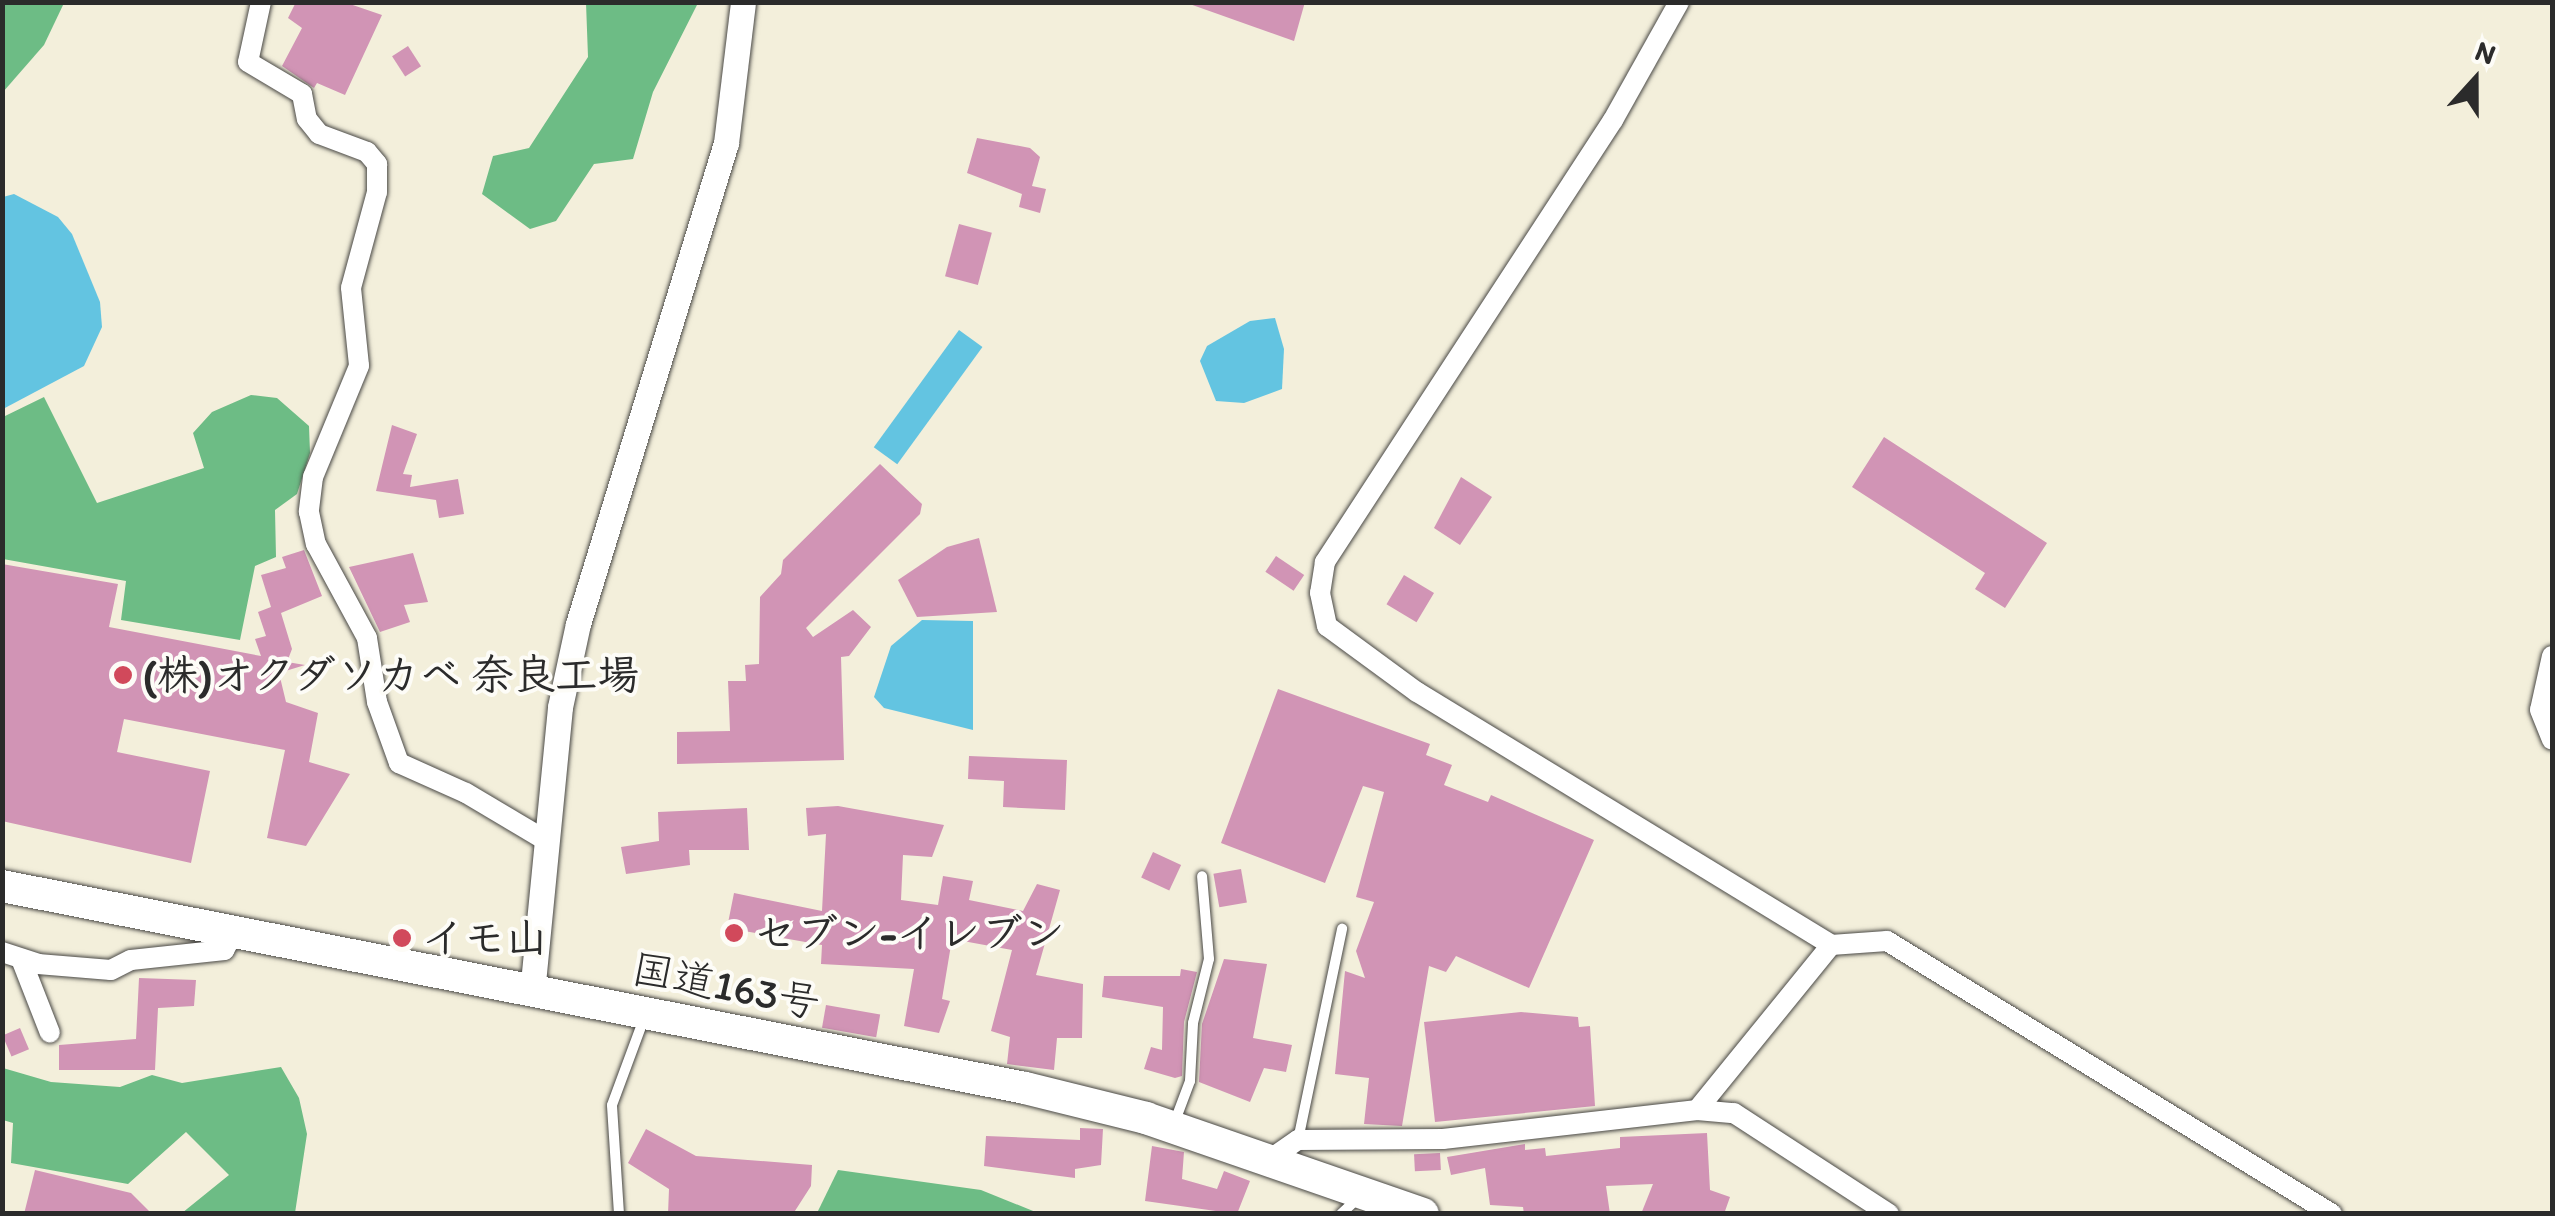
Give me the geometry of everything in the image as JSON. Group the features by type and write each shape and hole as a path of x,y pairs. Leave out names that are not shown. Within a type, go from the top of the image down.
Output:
{"highway":[{"name":"国道163号","path":"2,886 1025,1088 1173,1126 1285,1149 1369,1205 1422,1214"}],"street":[{"path":"261,2 248,62 302,94 306,119 319,134 367,152 377,164 377,192 352,288 359,366 313,477 309,512 316,544 367,638 377,702 399,763 545,840"},
{"path":"532,993 545,840 578,624 726,142 743,2"},
{"path":"1678,2 1613,120 1325,562 1320,593 1327,626 1362,658 1831,945 1887,941 2332,1214"},
{"path":"2552,656 2540,710 2552,740"},
{"path":"12,955 111,970 131,960 224,950 235,932"},
{"path":"1697,1110 1831,945"},
{"path":"12,955 50,1032"},
{"path":"1285,1149 1443,1139 1697,1110 1734,1113 1889,1214"}],"lane":[{"path":"1173,1126 1190,1081 1193,1023 1210,960 1202,876"},
{"path":"1285,1149 1342,929"},
{"path":"619,1214 612,1105 646,1014"}],"green space":[{"path":"3,2 64,3 44,45 3,92"},
{"path":"586,3 698,3 653,92 633,159 594,164 556,221 530,229 482,194 493,156 529,148 588,57"},
{"path":"251,395 277,398 309,426 310,453 297,494 275,510 276,557 255,566 240,640 121,620 126,581 3,559 3,417 44,397 97,503 204,468 193,433 212,412"},
{"path":"281,1067 299,1098 307,1134 295,1213 182,1213 229,1175 186,1132 128,1184 11,1163 13,1123 3,1120 3,1068 51,1082 120,1087 152,1075 182,1083"},
{"path":"838,1170 981,1190 1038,1213 817,1213"}],"water":[{"path":"14,194 58,217 72,234 100,302 102,327 84,366 3,409 3,197"},
{"path":"1275,318 1284,349 1282,389 1244,403 1216,401 1200,361 1207,346 1250,321"},
{"path":"959,330 982,347 897,464 874,447"},
{"path":"922,620 973,621 973,730 884,708 874,697 891,646"}],"building":[{"path":"296,2 344,2 382,15 345,95 317,83 314,88 282,66 302,28 288,18"},
{"path":"1184,2 1305,2 1294,41"},
{"path":"408,46 421,66 405,76 392,56"},
{"path":"977,138 1030,148 1040,157 1032,186 1046,189 1040,213 1019,207 1022,194 967,173"},
{"path":"959,224 992,233 978,285 945,276"},
{"path":"392,425 417,434 403,474 412,475 410,487 458,479 464,514 439,518 436,500 376,491"},
{"path":"1884,437 2047,543 2005,608 1975,589 1985,573 1852,487"},
{"path":"880,464 922,504 920,514 806,628 813,637 853,610 871,627 849,656 841,657 844,760 677,764 677,732 730,731 728,681 746,681 745,665 759,664 760,597 781,574 783,560"},
{"path":"1461,477 1492,497 1460,545 1434,528"},
{"path":"979,538 997,612 917,617 898,580 947,547"},
{"path":"304,550 322,596 281,613 292,649 287,662 305,665 279,673 286,702 318,713 309,762 350,774 306,846 267,838 285,750 124,719 117,752 210,771 191,863 2,821 2,564 118,584 109,627 261,656 255,639 266,636 258,612 271,607 261,575 286,568 282,557"},
{"path":"413,553 428,602 404,605 410,622 380,632 349,567"},
{"path":"1276,556 1304,575 1294,591 1265,572"},
{"path":"1404,575 1434,593 1416,622 1386,604"},
{"path":"1278,689 1430,744 1426,755 1452,765 1444,785 1488,802 1491,795 1594,840 1529,988 1456,956 1446,972 1429,966 1402,1126 1364,1124 1369,1078 1335,1074 1345,971 1365,978 1356,951 1374,902 1356,897 1384,792 1363,786 1325,883 1221,843"},
{"path":"969,756 1067,760 1065,810 1003,807 1004,781 968,779"},
{"path":"838,806 944,825 932,857 903,855 901,900 938,905 943,876 973,881 969,900 1023,911 1037,884 1060,890 1036,975 1083,984 1082,1038 1057,1038 1054,1070 1007,1064 1010,1037 991,1031 1012,950 952,939 942,999 950,1001 939,1033 904,1026 914,969 821,964 822,945 727,928 734,893 822,911 826,834 808,836 806,808"},
{"path":"747,808 749,850 689,850 690,865 626,874 621,847 659,841 658,812"},
{"path":"1153,852 1181,865 1169,890 1141,877"},
{"path":"1241,869 1247,902 1219,907 1213,874"},
{"path":"1224,959 1267,964 1253,1038 1292,1045 1286,1072 1264,1068 1250,1102 1199,1082 1202,1024"},
{"path":"1181,969 1197,972 1184,1022 1182,1076 1175,1078 1144,1069 1151,1047 1162,1050 1163,1007 1102,997 1104,976 1180,976"},
{"path":"139,978 196,980 194,1006 158,1008 155,1070 59,1070 59,1045 136,1039"},
{"path":"826,1005 880,1015 876,1037 822,1028"},
{"path":"1521,1012 1578,1017 1579,1027 1590,1026 1595,1106 1435,1122 1424,1022"},
{"path":"20,1028 29,1049 11,1057 3,1035"},
{"path":"1080,1128 1103,1129 1101,1165 1075,1169 1075,1178 984,1166 986,1136 1080,1140"},
{"path":"646,1129 696,1156 812,1165 811,1186 793,1214 668,1214 669,1189 628,1163"},
{"path":"1707,1133 1710,1190 1730,1197 1724,1214 1641,1214 1653,1184 1606,1186 1610,1214 1524,1214 1523,1207 1490,1205 1485,1168 1451,1175 1447,1157 1525,1144 1525,1150 1545,1148 1546,1156 1620,1148 1620,1137"},
{"path":"1152,1146 1184,1152 1182,1179 1217,1189 1224,1171 1250,1181 1237,1214 1145,1201"},
{"path":"1440,1153 1441,1170 1415,1171 1414,1154"},
{"path":"35,1170 131,1193 152,1214 24,1214"}],"place":[{"name":"(株)オクダソカベ 奈良工場","path":"123,675"},
{"name":"セブン-イレブン","path":"734,933"},
{"name":"イモ山","path":"402,938"}]}
